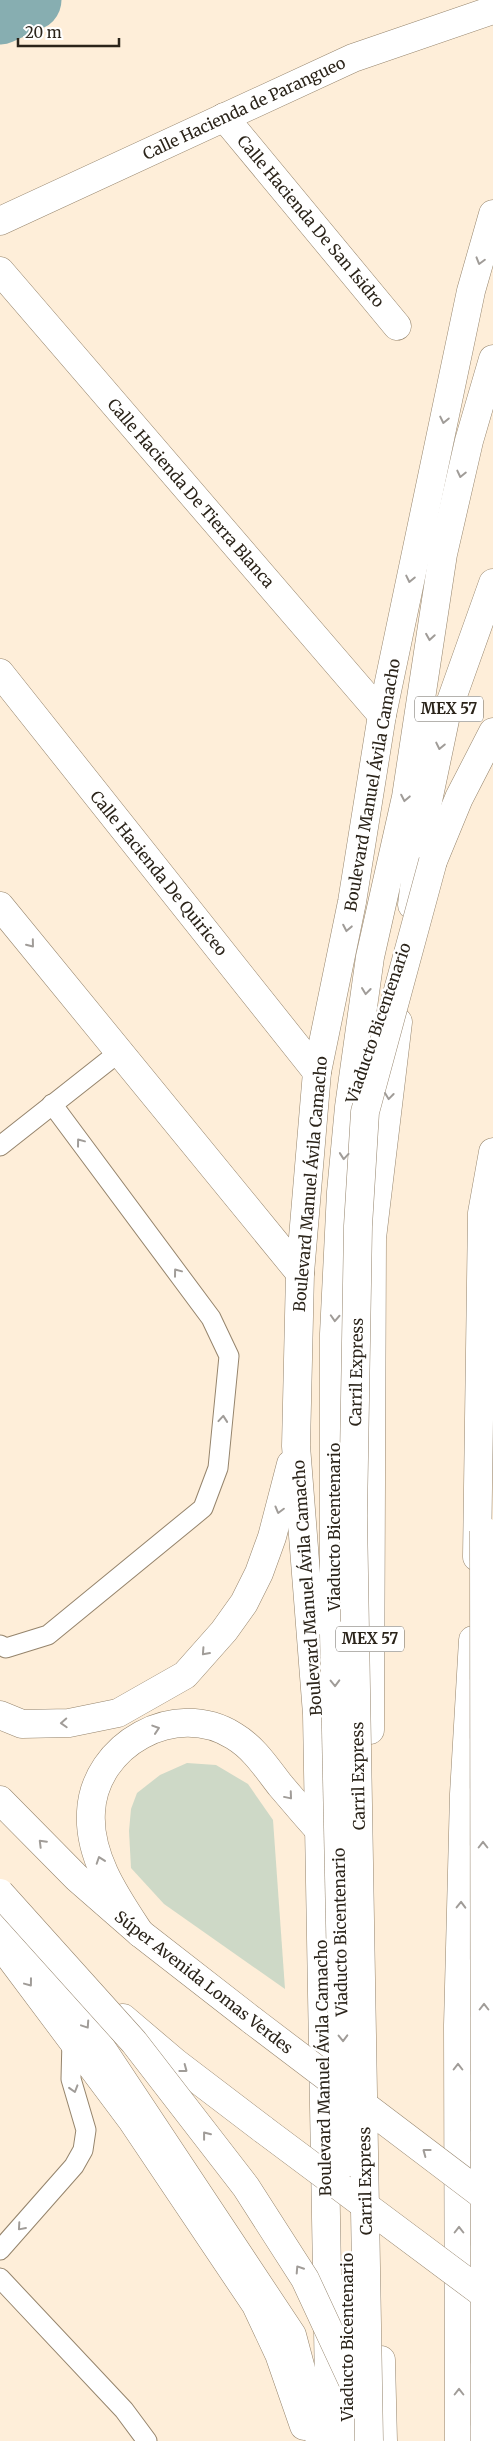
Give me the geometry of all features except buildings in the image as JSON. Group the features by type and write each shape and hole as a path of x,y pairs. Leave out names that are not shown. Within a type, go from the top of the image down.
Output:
{"main road":[{"name":"Calle Hacienda de Parangueo","path":"0,221 353,58 493,10"},
{"name":"Calle Hacienda De San Isidro","path":"224,117 397,326"},
{"name":"Boulevard Manuel Ávila Camacho","path":"330,2441 317,1714 296,1446 300,1273 318,1072 352,902 382,715 472,291 493,214"},
{"name":"Calle Hacienda De Tierra Blanca","path":"0,272 382,715"},
{"path":"357,1110 370,957 406,797 443,554 469,441 493,359"},
{"name":"MEX 57","path":"383,2441 372,2017 369,1593 372,1238 420,839 446,715 493,583"},
{"name":"Calle Hacienda De Quiriceo","path":"0,673 318,1072"},
{"path":"357,1110 433,861 459,798 493,732"},
{"path":"0,906 118,1053 300,1273"},
{"name":"Viaducto Bicentenario","path":"347,2441 348,2278 334,1634 334,1334 341,1192 357,1110"},
{"name":"Carril Express","path":"357,1110 358,1226 353,1516 369,2441"},
{"path":"459,2441 458,2025 464,1794 477,1566 482,1214 493,1152"},
{"path":"486,2441 484,1531 493,1429"},
{"path":"0,1715 22,1724 69,1723 118,1713 185,1675 244,1604 259,1573 272,1537 296,1446"},
{"path":"140,1933 110,1888 101,1865 90,1813 99,1776 112,1757 131,1740 152,1730 183,1724 206,1726 232,1734 249,1746 320,1831"},
{"name":"Súper Avenida Lomas Verdes","path":"0,1800 77,1878 140,1933 493,2203"},
{"path":"0,1893 134,2042 246,2187 305,2279 366,2410 375,2441"},
{"path":"0,1913 176,2063 493,2301"},
{"path":"0,1920 55,1978 292,2335 320,2441"},
{"path":"0,1944 131,2119 256,2305 279,2354 309,2441"}],"lane":[{"path":"0,1146 118,1053"},
{"path":"0,1645 6,1648 48,1635 203,1508 218,1468 229,1356 211,1318 52,1104"},
{"path":"0,2250 74,2166 83,2150 86,2130 71,2079 72,2040"},
{"path":"0,2278 124,2410 147,2441"}],"green space":[{"path":"187,1763 216,1765 248,1784 273,1820 285,1989 164,1904 131,1868 129,1831 131,1809 137,1793 160,1775"}],"waterway":[{"path":"0,14 31,0"}]}
